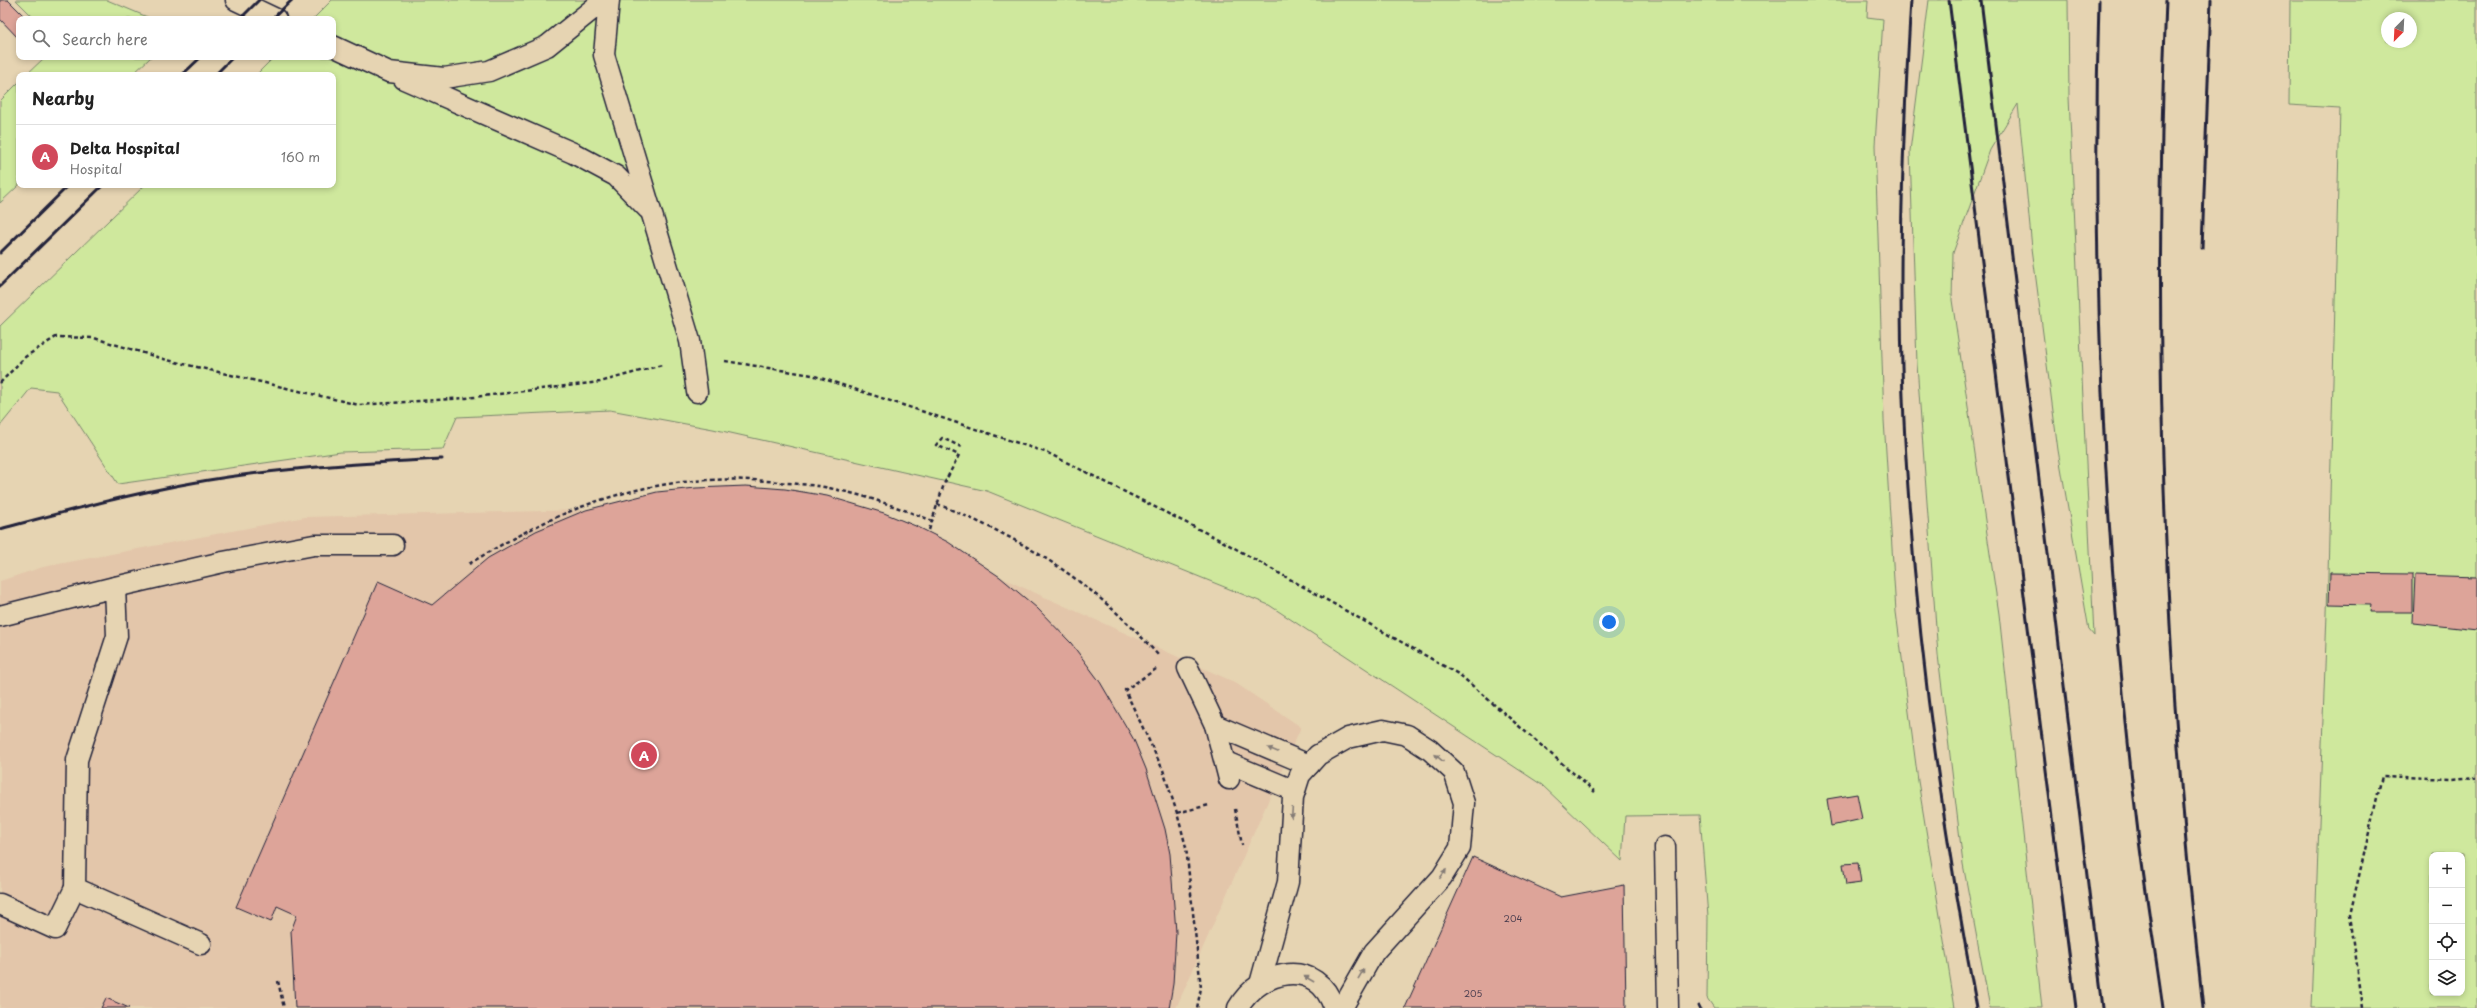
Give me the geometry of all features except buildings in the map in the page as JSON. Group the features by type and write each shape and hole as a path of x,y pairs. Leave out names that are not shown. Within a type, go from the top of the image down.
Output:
{"lane":[{"path":"236,0 270,16"},
{"path":"389,72 444,78 489,71 547,46 604,0"},
{"path":"608,0 604,55 690,341 697,392"},
{"path":"336,47 506,126 573,153 616,176 650,211"},
{"path":"0,616 223,562 314,545 393,545"},
{"path":"0,904 55,929 75,888 77,760 117,636 115,587"},
{"path":"1188,668 1215,724 1228,771 1295,792"},
{"path":"1215,724 1309,765"},
{"path":"1238,1008 1260,984 1288,882 1295,792 1300,775 1318,756 1348,738 1384,730 1407,735 1430,750 1454,772 1464,803 1460,848 1442,877 1374,952 1342,1008"},
{"path":"1664,847 1668,1008"},
{"path":"75,888 202,944"},
{"path":"1260,984 1291,973 1306,977 1319,985 1331,999 1334,1008"}],"path":[{"path":"0,383 25,357 56,337 94,338 167,360 359,405 466,398 600,382 692,356 812,375 1048,453 1222,541 1460,675 1596,792"},
{"path":"928,530 933,521 944,484 959,455 936,445 942,438 962,447"},
{"path":"469,564 505,542 544,522 584,506 627,492 689,480 749,479 838,490 887,503 933,521"},
{"path":"937,504 1017,539 1060,567 1129,622 1160,657"},
{"path":"1159,667 1125,690 1163,770 1186,847 1201,988 1197,1008"},
{"path":"2363,1008 2350,915 2382,776 2452,779 2477,777"},
{"path":"1177,813 1212,804"},
{"path":"278,980 284,1008"}],"shaded area":[{"path":"746,486 948,542 1000,577 1234,682 1301,727 1176,1008 0,1008 0,581 43,567 305,517 586,510 657,492 696,488"}],"green space":[{"path":"16,0 107,0 145,16 32,16"},
{"path":"332,0 1868,0 1867,17 1883,19 1875,145 1884,420 1896,612 1918,781 1955,1008 1714,1008 1707,998 1708,917 1700,815 1625,816 1622,861 1542,785 1269,605 987,491 713,429 610,410 457,417 443,449 341,452 118,484 57,391 31,388 0,426 0,326 142,188 336,188 336,72 259,72 271,60 336,60 336,16 316,16"},
{"path":"1929,0 2068,0 2069,97 2094,636 2089,630 2058,450 2032,248 2018,104 1990,150 1953,253 1952,300 1999,614 2042,1008 1990,1008 1963,864 1938,655 1917,364 1910,151"},
{"path":"2290,0 2477,0 2477,1008 2312,1008 2327,614 2340,108 2289,105"},
{"path":"42,60 148,60 135,72 29,72"},
{"path":"16,85 16,188 0,203 0,101"}],"railway":[{"path":"243,16 259,0"},
{"path":"275,16 292,0"},
{"path":"1911,0 1902,183 1901,305 1904,427 1913,554 1926,684 1954,879 1977,1008"},
{"path":"1949,0 2076,1008"},
{"path":"1981,0 2103,1008"},
{"path":"2099,0 2097,208 2099,312 2109,520 2127,728 2141,854 2163,1008"},
{"path":"2166,0 2161,208 2162,416 2165,520 2177,728 2187,853 2203,1008"},
{"path":"2202,248 2211,0"},
{"path":"185,72 198,60"},
{"path":"218,72 230,60"},
{"path":"0,253 66,188"},
{"path":"0,286 100,188"},
{"path":"0,529 142,493 228,477 308,468 442,459"}],"place":[{"name":"Delta Hospital","path":"644,755"}]}
